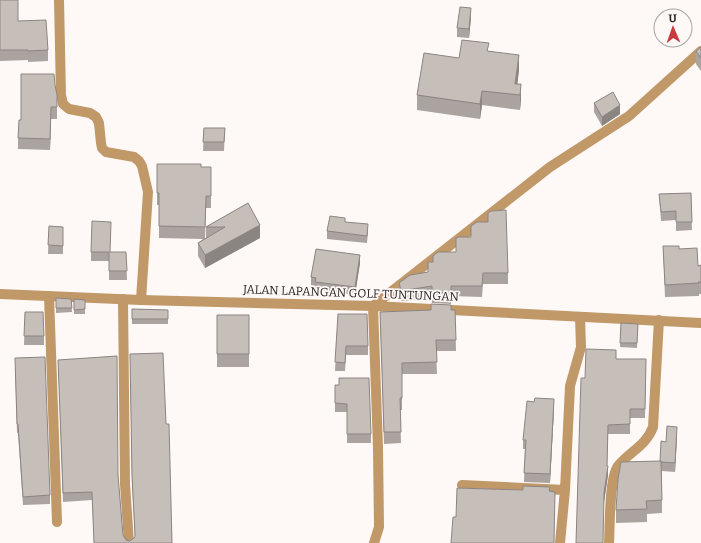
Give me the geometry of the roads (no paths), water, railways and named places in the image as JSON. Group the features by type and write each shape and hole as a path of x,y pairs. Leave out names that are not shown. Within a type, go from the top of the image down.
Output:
{"street":[{"path":"60,0 61,95 63,104 69,109 90,113 96,117 99,123 102,148 106,152 134,157 140,161 142,166 148,192 141,300"},
{"path":"374,543 379,527 373,306 550,167 629,116 701,51"},
{"name":"JALAN LAPANGAN GOLF TUNTUNGAN","path":"0,294 141,300 373,306 701,322"},
{"path":"49,296 57,522"},
{"path":"122,299 125,484 129,543"},
{"path":"560,543 565,490 570,386 581,347 580,317"},
{"path":"609,543 611,492 615,471 618,465 645,442 653,427 659,320"},
{"path":"462,485 565,490"}]}
